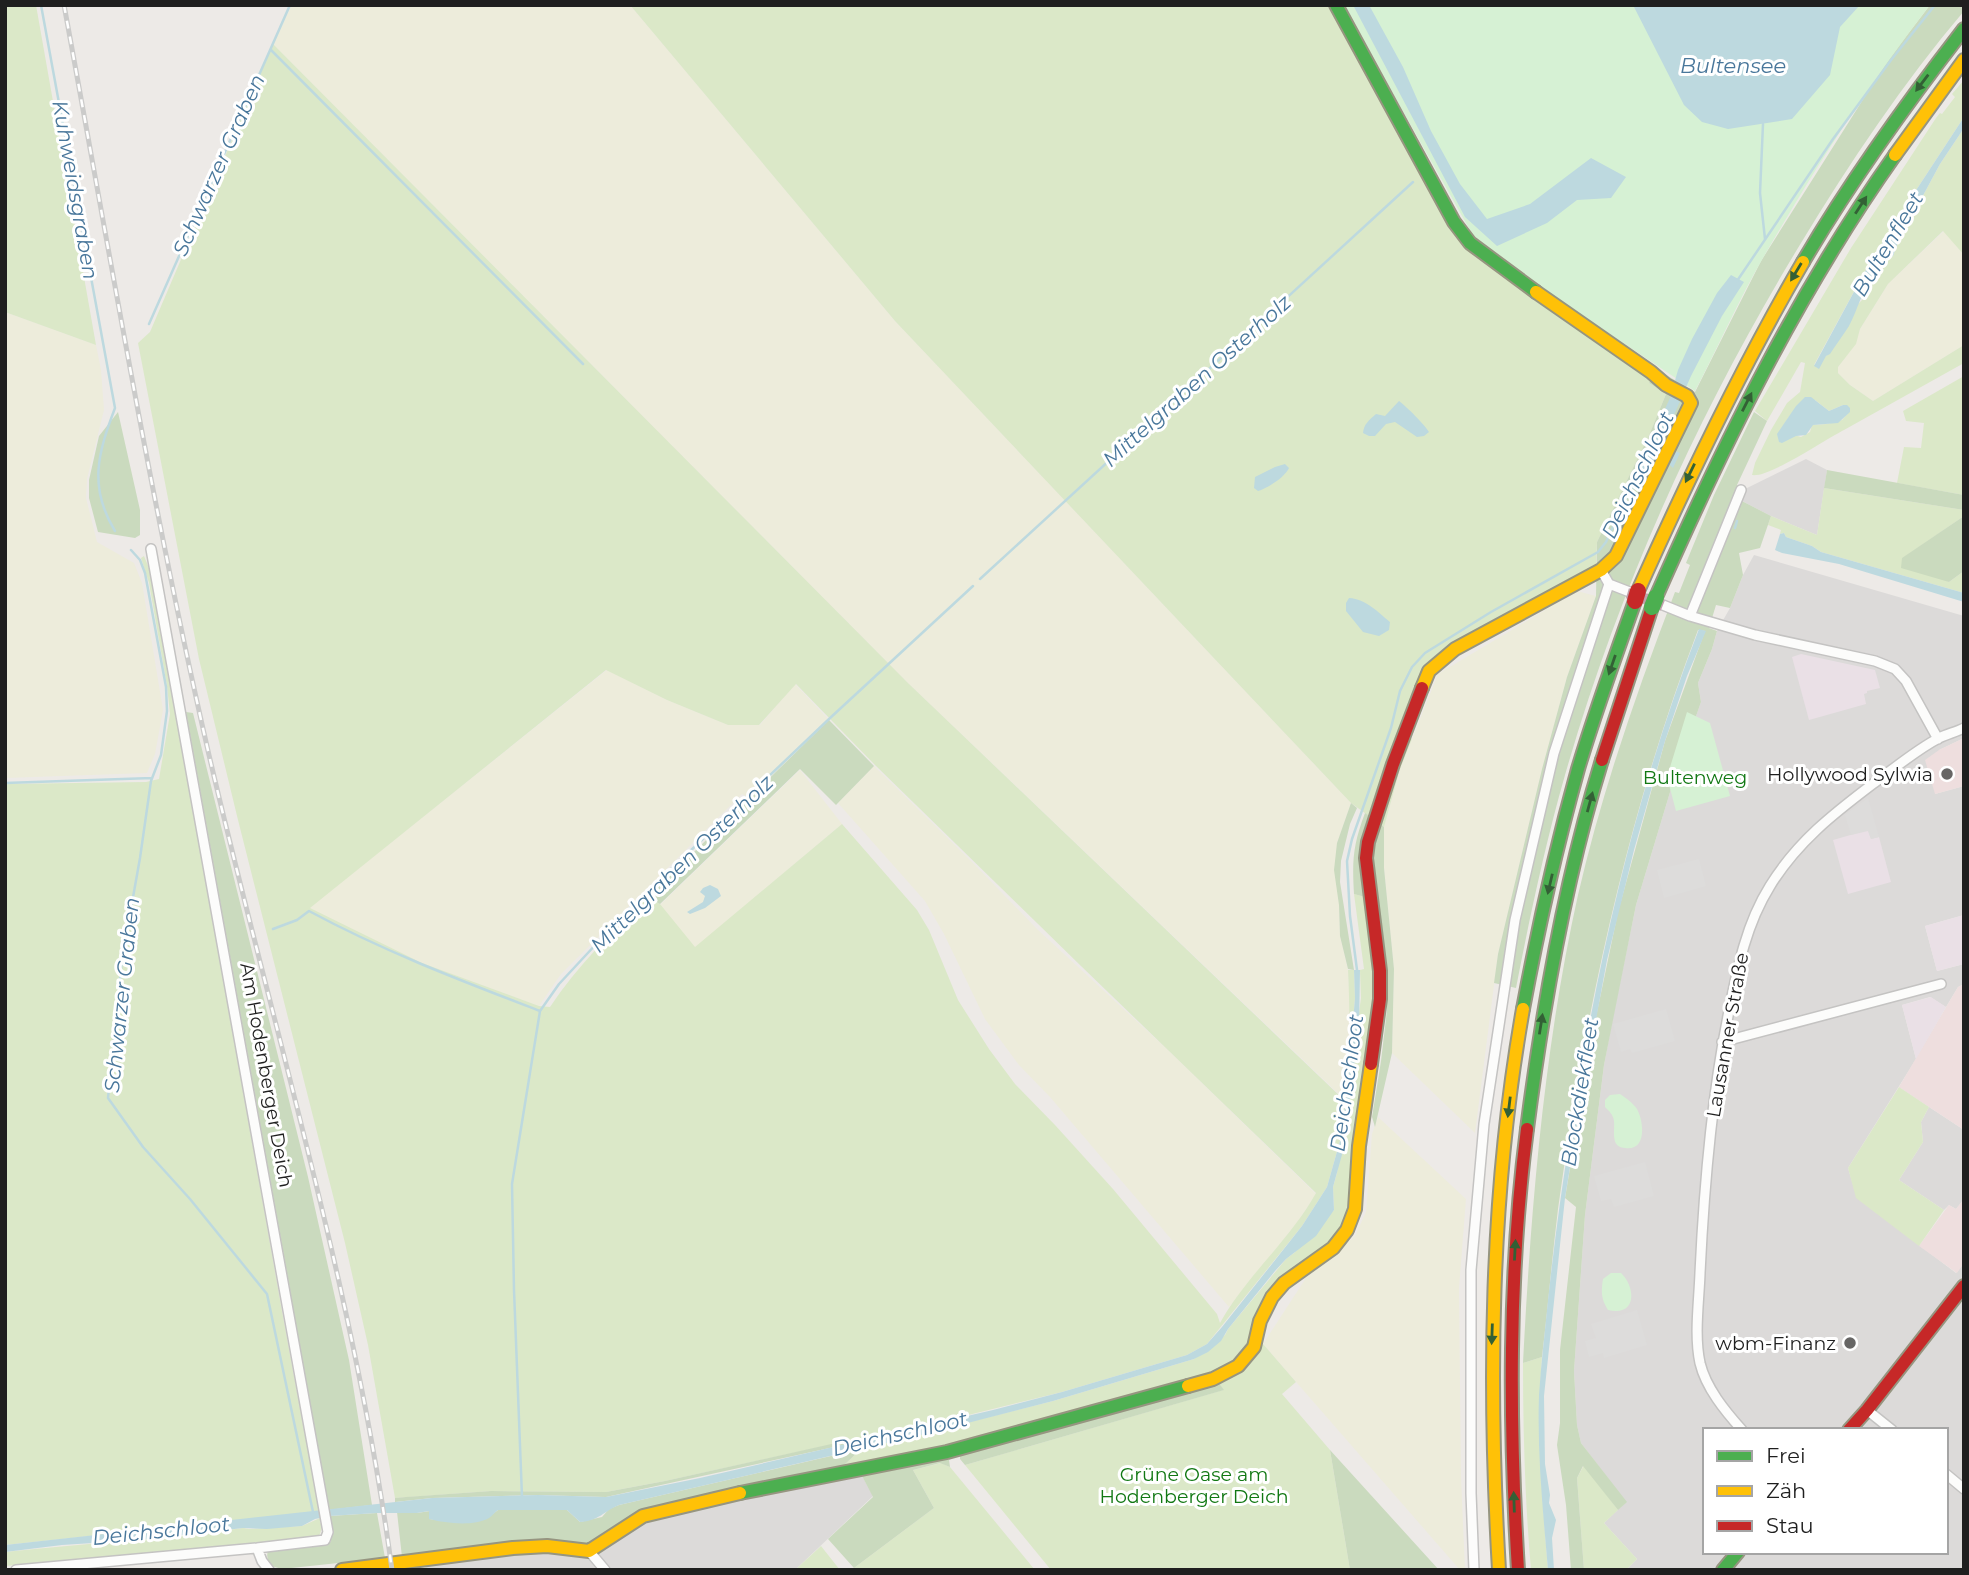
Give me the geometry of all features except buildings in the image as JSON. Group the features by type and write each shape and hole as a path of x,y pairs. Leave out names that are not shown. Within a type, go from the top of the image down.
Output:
{"main road":[{"path":"342,1570 547,1546 589,1551 643,1516 772,1486 947,1452 1213,1379 1238,1366 1254,1347 1260,1321 1272,1297 1284,1283 1333,1248 1347,1230 1355,1209 1359,1146 1380,999 1380,971 1367,850 1393,764 1429,671 1455,649 1605,577 1691,403 1687,396 1666,385 1470,243 1454,222 1336,5"},
{"path":"1499,1570 1492,1442 1493,1293 1504,1145 1537,938 1572,791 1594,717 1636,596 1721,411 1796,272 1883,136 1964,29"},
{"path":"1518,1570 1511,1442 1511,1360 1517,1213 1541,1017 1590,800 1654,602 1699,499 1787,327 1869,192 1964,60"},
{"path":"1851,1428 1964,1286"},
{"path":"1723,1570 1736,1554"}],"street":[{"path":"1690,616 1741,490"},
{"name":"Am Hodenberger Deich","path":"16,1570 257,1548 325,1539 328,1532 151,549"},
{"path":"1474,1570 1471,1493 1471,1270 1484,1124 1515,919 1554,753 1605,577 1690,616 1755,635 1875,661 1895,669 1906,681 1938,739"},
{"name":"Lausanner Straße","path":"1740,1428 1710,1388 1700,1365 1699,1353 1703,1214 1712,1112 1739,958 1751,922 1768,889 1803,841 1826,820 1894,769 1938,739 1964,728"},
{"path":"1723,1042 1941,984"},
{"path":"1867,1410 1890,1428"},
{"path":"1948,1476 1964,1489"},
{"path":"257,1548 261,1561 269,1570"},
{"path":"589,1551 606,1570"}],"shaded area":[{"path":"1806,459 1827,470 1817,535 1740,500 1743,490"},
{"path":"1754,555 1964,616 1964,738 1939,750 1935,794 1964,786 1964,915 1925,926 1937,971 1964,964 1964,984 1958,987 1946,1007 1930,997 1902,1005 1916,1059 1848,1168 1857,1198 1956,1273 1964,1263 1964,1570 1626,1570 1637,1559 1604,1523 1626,1502 1581,1443 1577,1425 1574,1371 1585,1215 1604,1065 1636,905 1674,779 1701,702 1698,683 1717,631"},
{"path":"1801,654 1875,670 1880,688 1864,694 1866,704 1809,720 1792,657"},
{"path":"1964,738 1964,786 1935,794 1925,760"},
{"path":"1868,798 1879,837 1871,839 1868,831 1851,835 1845,815"},
{"path":"1868,830 1871,839 1879,837 1891,882 1848,894 1833,840"},
{"path":"1699,859 1706,886 1664,898 1657,870"},
{"path":"1964,915 1964,964 1937,971 1925,926"},
{"path":"1964,984 1964,1130 1899,1087 1958,987"},
{"path":"1931,997 1946,1007 1916,1059 1902,1005"},
{"path":"1666,1009 1675,1041 1632,1053 1630,1049 1621,1052 1613,1024"},
{"path":"1929,1107 1964,1130 1964,1199 1956,1209 1949,1205 1944,1210 1899,1180 1923,1142 1921,1122"},
{"path":"1645,1162 1654,1196 1614,1207 1611,1199 1601,1201 1594,1176"},
{"path":"1964,1199 1964,1263 1957,1273 1919,1246 1949,1205 1956,1209"},
{"path":"1637,1310 1647,1345 1604,1358 1603,1353 1589,1357 1585,1341 1596,1338 1591,1324"},
{"path":"861,1474 873,1496 795,1570 426,1570 425,1565 542,1551 560,1551 583,1558 607,1549 615,1539 644,1519"}],"green space":[{"path":"5,5 36,5 96,345 5,312"},
{"path":"292,5 630,5 895,321 1351,803 1337,843 1340,936 1348,970 1350,1006 1343,1098 908,683 273,44"},
{"path":"630,5 1327,5 1465,247 1651,380 1649,383 1666,394 1597,542 1596,566 1426,668 1401,731 1412,739 1400,769 1384,827 1351,803 895,321"},
{"path":"1343,5 1930,5 1863,97 1801,193 1754,274 1695,391 1510,267 1475,239"},
{"path":"1930,5 1964,5 1964,11 1878,124 1801,243 1729,370 1665,501 1610,636 1565,775 1538,881 1516,988 1494,983 1498,954 1542,769 1567,677 1596,596 1597,542 1666,394 1649,383 1656,369 1695,392 1761,261 1888,60"},
{"path":"273,44 908,683 1342,1098 1348,1050 1348,970 1354,970 1355,998 1347,1092 1340,1141 1327,1187 1302,1226 1207,1344 1187,1355 1062,1392 871,1439 875,1435 665,1481 606,1492 491,1491 395,1498 368,1345 345,1243 199,659 138,343 150,332","holes":["606,670 667,700 728,725 759,725 796,684 875,765 1316,1193 1294,1227 1242,1289 1220,1323 1217,1314 1113,1189 1015,1084 958,1000 929,930 917,910 842,824 695,947 660,904 648,897 583,963 550,1007 539,1006 422,963 310,908"]},
{"path":"1964,80 1964,117 1892,227 1814,365 1826,356 1849,324 1863,299 1870,279 1878,273 1880,263 1893,256 1940,164 1964,128 1964,255 1943,231 1888,284 1860,329 1856,344 1838,367 1838,373 1873,401 1964,345 1964,363 1771,471 1752,475 1771,430 1787,403 1800,392 1805,363 1801,362 1767,421 1755,411 1851,248 1936,118 1955,97 1952,94","holes":["1815,400 1829,411 1843,405 1849,412 1842,420 1812,425 1810,432 1801,437 1780,431 1789,417"]},
{"path":"1944,231 1964,255 1964,345 1873,401 1850,385 1838,373 1838,367 1855,344 1860,329 1888,284"},
{"path":"5,312 96,345 104,410 87,479 86,498 97,542 134,563 142,583 163,710 155,754 147,773 5,778"},
{"path":"1964,376 1964,495 1897,483 1904,447 1921,448 1924,423 1906,421 1903,411"},
{"path":"118,412 140,510 140,535 135,538 98,532 89,498 89,480 99,436"},
{"path":"1754,412 1767,421 1737,485 1743,490 1740,500 1771,516 1760,548 1739,553 1743,575 1730,608 1716,605 1709,628 1717,631 1698,683 1701,702 1674,779 1636,905 1604,1065 1585,1215 1574,1371 1577,1425 1581,1443 1627,1502 1618,1510 1583,1466 1577,1478 1584,1570 1571,1570 1566,1505 1557,1445 1560,1423 1560,1350 1576,1207 1565,1198 1592,1036 1618,912 1665,741 1705,631 1698,630 1673,700 1650,771 1611,915 1569,1135 1542,1357 1523,1363 1535,1186 1556,1011 1578,895 1621,742 1675,592 1679,593 1690,565 1686,563 1714,495"},
{"path":"1827,470 1964,495 1964,510 1824,488"},
{"path":"1824,488 1964,510 1964,516 1903,558 1949,582 1964,571 1964,593 1821,552 1786,537 1784,533 1780,534 1781,530 1768,525 1771,516 1817,535"},
{"path":"1964,516 1964,571 1949,582 1901,568 1902,558"},
{"path":"144,556 151,573 319,1512 5,1545 5,784 146,782 159,779 170,714 149,583 141,558"},
{"path":"1577,591 1596,596 1567,677 1498,954 1475,1133 1392,1053 1394,969 1384,868 1384,827 1400,769 1438,674"},
{"path":"607,670 667,700 728,725 760,725 795,684 829,720 749,798 742,794 561,974 539,1006 422,963 309,908"},
{"path":"186,712 193,713 308,1177 349,1360 372,1505 327,1510"},
{"name":"Bultenweg","path":"1687,712 1710,723 1730,796 1676,811 1667,777"},
{"path":"829,720 874,766 836,805 800,769 660,904 648,897"},
{"path":"874,766 1037,929 1170,1052 1316,1194 1296,1224 1229,1307 1050,1097 1019,1065 985,1019 925,901 838,803"},
{"path":"800,770 842,824 695,948 660,905"},
{"path":"1351,803 1357,808 1341,861 1340,882 1354,970 1348,969 1340,936 1334,870 1337,843"},
{"path":"1365,813 1371,817 1360,863 1365,897 1354,894 1353,872 1354,853"},
{"path":"1378,822 1384,827 1384,868 1394,969 1392,1053 1375,1127 1372,1117 1387,1010 1386,969 1370,861"},
{"path":"1354,894 1365,897 1376,982 1353,1200 1338,1236 1292,1272 1248,1347 1230,1366 1214,1375 953,1446 840,1469 861,1449 1053,1401 1194,1359 1225,1335 1286,1259 1334,1210 1333,1187 1361,998 1360,970 1364,969"},
{"path":"1899,1087 1929,1107 1921,1122 1923,1142 1899,1180 1944,1210 1919,1246 1856,1198 1848,1168"},
{"path":"1620,1094 1635,1107 1641,1121 1640,1140 1632,1148 1620,1147 1615,1142 1613,1119 1605,1107 1605,1100 1610,1095"},
{"path":"1378,1117 1466,1199 1459,1288 1465,1570 1460,1570 1263,1344 1306,1278 1355,1236 1366,1212 1372,1134"},
{"path":"1611,1273 1621,1273 1631,1293 1629,1305 1618,1311 1608,1310 1602,1295 1603,1279"},
{"name":"Grüne Oase am Hodenberger Deich","path":"1263,1344 1296,1382 1282,1394 1330,1450 1350,1570 1051,1570 965,1465 1223,1390 1218,1382"},
{"path":"1542,1357 1540,1437 1548,1570 1531,1570 1523,1363"},
{"path":"1218,1382 1224,1390 965,1465 960,1459 960,1453"},
{"path":"876,1434 871,1439 606,1497 538,1495 432,1498 395,1502 395,1498 491,1491 606,1492"},
{"path":"861,1449 840,1469 643,1512 597,1541 583,1546 402,1557 397,1512 430,1511 429,1519 474,1522 498,1510 567,1510 580,1522 602,1517 609,1509 619,1505"},
{"path":"1330,1450 1439,1570 1350,1570"},
{"path":"944,1457 949,1460 950,1467 940,1463 913,1470 934,1508 854,1568 828,1539 873,1497 861,1474"},
{"path":"941,1463 950,1467 1035,1570 854,1568 934,1508 913,1470"},
{"path":"1584,1465 1618,1510 1604,1523 1637,1559 1626,1570 1584,1570 1577,1478"},
{"path":"377,1513 385,1558 282,1569 271,1566 269,1562 268,1551 331,1542 329,1516"},
{"path":"320,1518 320,1523 323,1524 320,1534 315,1538 5,1566 5,1552 243,1528 302,1526"},
{"path":"821,1546 840,1570 795,1570"}],"water":[{"path":"1353,5 1369,5 1403,67 1431,131 1460,184 1487,219 1530,204 1591,158 1626,177 1611,198 1577,200 1547,223 1497,246 1465,217"},
{"name":"Bultensee","path":"1633,5 1860,5 1840,27 1830,75 1792,119 1728,129 1702,122 1684,105"},
{"path":"1964,117 1964,128 1940,164 1893,256 1880,263 1878,273 1864,291 1849,326 1819,369 1814,366 1863,275"},
{"path":"1731,275 1744,282 1722,316 1691,376 1661,445 1680,453 1673,468 1656,455 1638,491 1629,487 1670,398 1678,370 1692,339 1717,293"},
{"path":"1805,397 1811,397 1829,411 1847,405 1850,412 1838,423 1813,425 1806,435 1779,442 1777,434"},
{"path":"1399,401 1429,432 1417,437 1395,422 1386,424 1375,436 1363,433 1373,416 1385,416"},
{"path":"1285,464 1289,468 1287,471 1271,485 1258,491 1254,488 1255,477"},
{"path":"1784,533 1786,537 1821,552 1964,593 1964,602 1839,564 1782,553 1775,550 1780,534"},
{"path":"1349,598 1366,603 1376,610 1390,622 1389,630 1379,636 1363,632 1346,611"},
{"name":"Blockdiekfleet","path":"1699,629 1706,631 1665,741 1607,960 1565,1198 1544,1396 1545,1464 1549,1503 1556,1520 1552,1538 1554,1570 1548,1570 1542,1504 1539,1395 1550,1280 1567,1157 1606,943 1637,816 1676,691"},
{"path":"710,885 718,889 721,896 705,908 690,914 687,912 703,902 705,896 700,892"},
{"path":"1354,970 1360,970 1359,1030 1343,1151 1333,1187 1334,1210 1316,1236 1275,1271 1221,1341 1194,1359 1053,1401 921,1435 619,1505 587,1521 580,1522 567,1510 498,1510 482,1521 467,1523 429,1519 429,1511 377,1513 329,1516 302,1526 243,1528 5,1552 5,1545 432,1498 538,1495 606,1497 993,1410 1187,1355 1207,1344 1222,1327 1302,1226 1327,1187 1340,1141 1347,1092 1355,998"}],"waterway":[{"name":"Kuhweidsgraben","path":"41,5 115,408 104,440 98,470 101,500 115,531"},
{"name":"Schwarzer Graben","path":"149,324 290,5"},
{"name":"Deichschloot","path":"1737,281 1833,139 1935,5"},
{"path":"271,50 583,364"},
{"path":"1763,124 1760,193 1765,239"},
{"name":"Mittelgraben Osterholz","path":"980,579 1413,182"},
{"name":"Deichschloot","path":"1357,970 1347,861 1352,839 1391,728 1400,691 1412,667 1425,653 1491,612 1598,552 1606,542 1632,486"},
{"name":"Bultenfleet","path":"1735,528 1737,521"},
{"name":"Schwarzer Graben","path":"131,550 140,560 145,573 166,687 167,711 161,755 151,781 122,959 108,1098 143,1147 190,1199 267,1294 313,1512"},
{"name":"Mittelgraben Osterholz","path":"522,1497 512,1184 540,1011 559,984 625,913 973,586"},
{"path":"5,783 152,778"},
{"path":"273,929 297,920 309,911 394,952 540,1011"}],"railway":[{"path":"64,5 132,381 188,662 357,1364 392,1570"}],"traffic: fast":[{"path":"1336,5 1454,222 1470,243 1536,292"},
{"path":"1803,262 1880,143 1964,29"},
{"path":"1656,597 1708,482 1795,314 1826,260 1895,155"},
{"path":"1652,607 1656,597"},
{"path":"1523,1009 1548,888 1578,769 1635,601"},
{"path":"1527,1129 1540,1036 1566,896 1602,760"},
{"path":"740,1493 947,1452 1188,1386"},
{"path":"1723,1570 1736,1554"}],"traffic: slow":[{"path":"1895,155 1964,60"},
{"path":"1638,591 1716,424 1803,262"},
{"path":"1422,688 1429,671 1455,649 1601,570 1616,556 1691,403 1687,396 1666,385 1536,292"},
{"path":"1499,1570 1493,1429 1498,1218 1512,1079 1523,1009"},
{"path":"1188,1386 1213,1379 1238,1366 1254,1347 1260,1321 1272,1297 1284,1283 1333,1248 1347,1230 1355,1209 1359,1146 1371,1064"},
{"path":"342,1570 513,1548 547,1546 589,1551 643,1516 740,1493"}],"traffic: jam":[{"path":"1635,601 1638,591"},
{"path":"1602,760 1652,607"},
{"path":"1371,1064 1380,999 1380,971 1366,858 1368,842 1393,764 1422,688"},
{"path":"1518,1570 1513,1460 1513,1294 1527,1129"},
{"path":"1851,1428 1964,1286"}],"place":[{"name":"Hollywood Sylwia","path":"1947,774"},
{"name":"wbm-Finanz","path":"1850,1343"}]}
